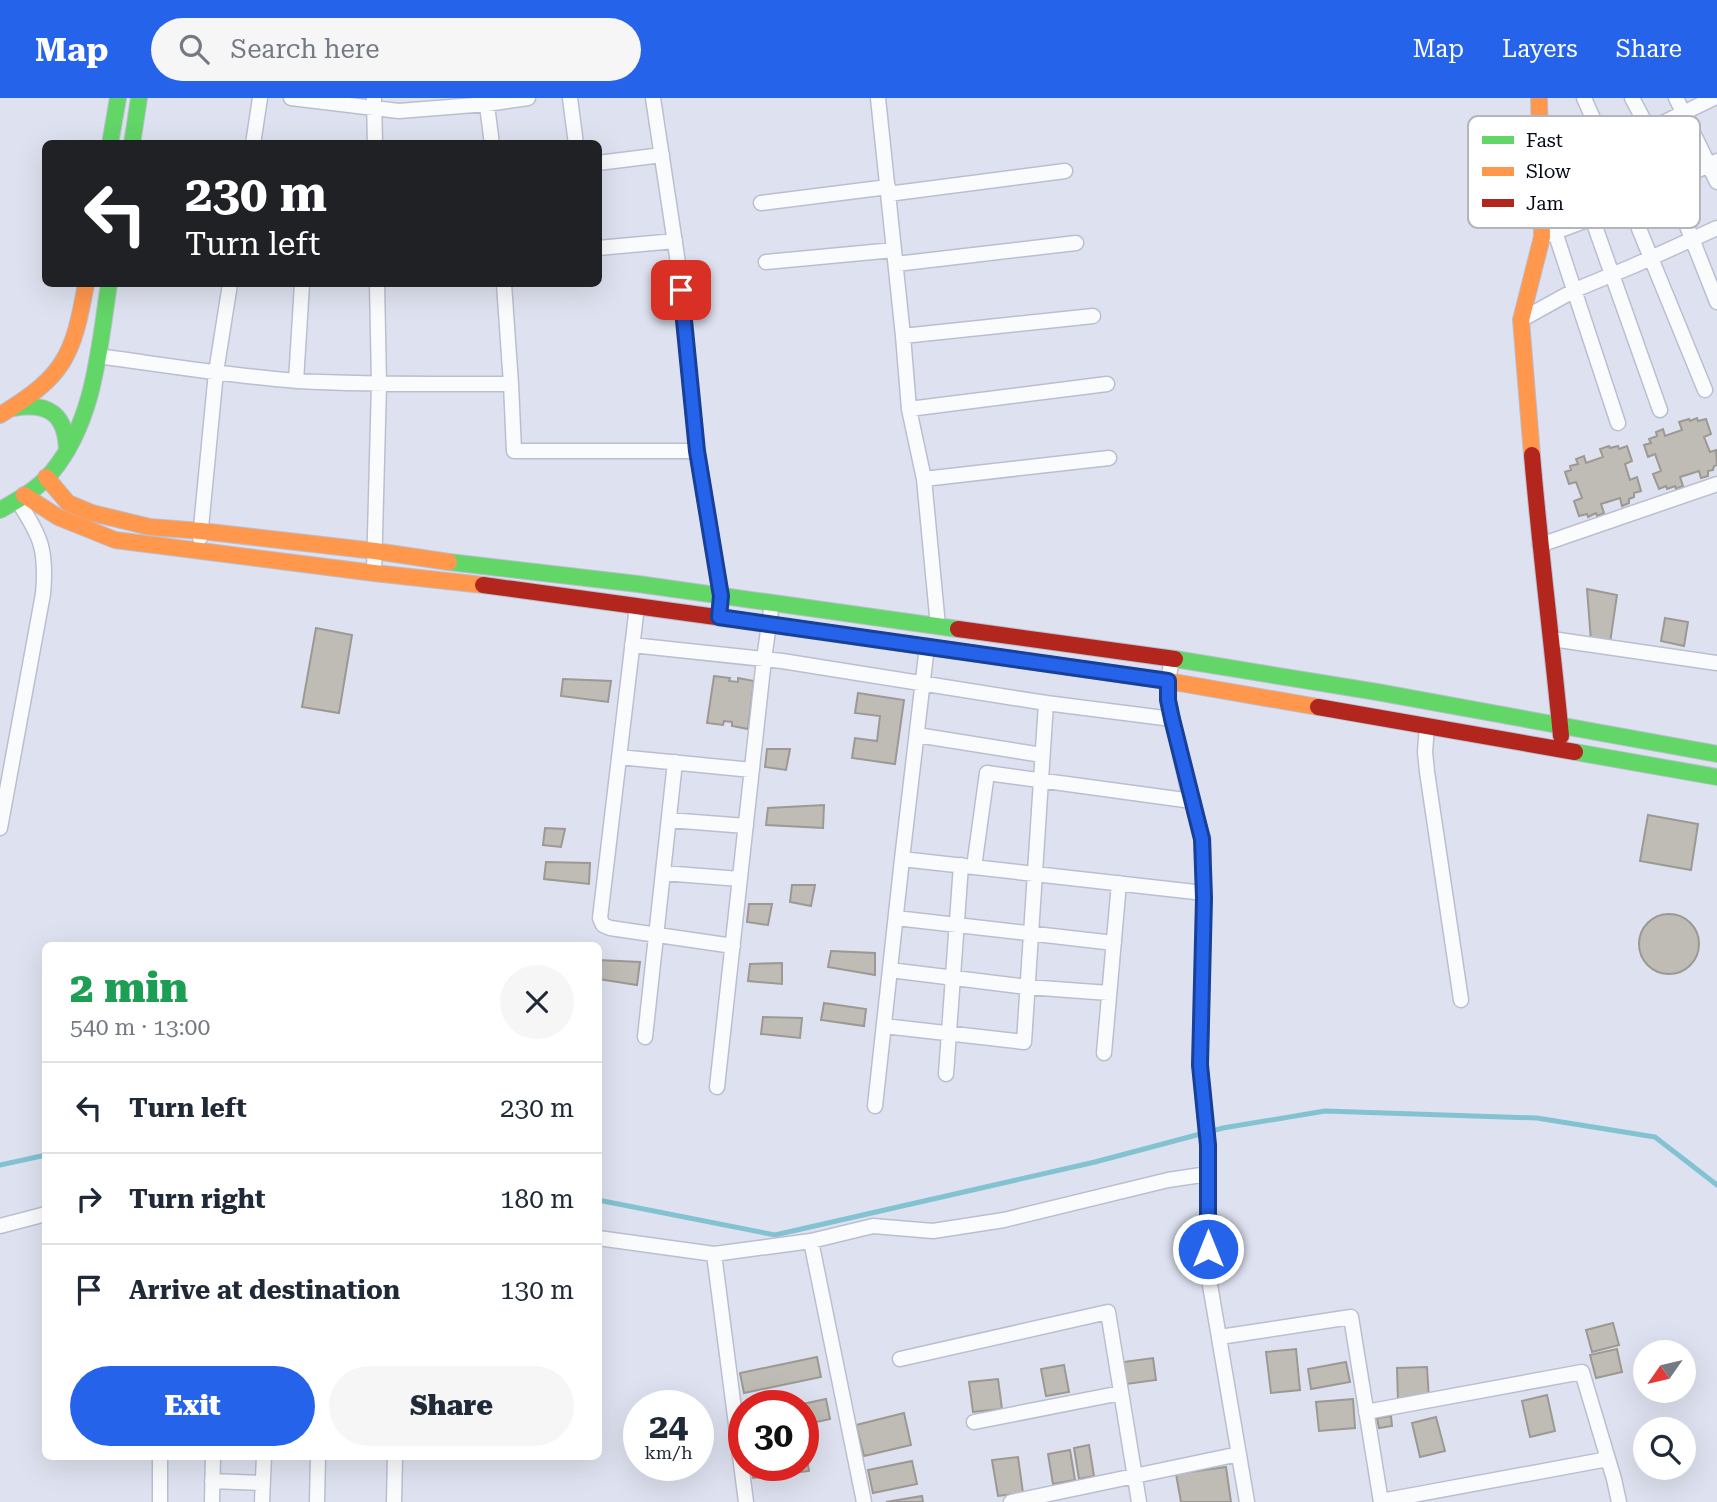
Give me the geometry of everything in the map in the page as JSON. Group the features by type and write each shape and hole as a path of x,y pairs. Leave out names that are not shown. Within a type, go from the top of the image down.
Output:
{"street":[{"path":"111,140 118,98"},
{"path":"133,140 139,98"},
{"path":"254,140 260,98"},
{"path":"291,98 374,103 399,111 528,98"},
{"path":"570,98 575,140"},
{"path":"653,98 675,241 697,451 721,596 719,617"},
{"path":"1584,98 1592,116"},
{"path":"1632,98 1642,116"},
{"path":"1676,98 1686,116"},
{"path":"1678,116 1714,98"},
{"path":"878,99 909,409 924,480 939,626"},
{"path":"487,101 492,140"},
{"path":"374,103 375,140"},
{"path":"1700,141 1713,163 1717,182"},
{"path":"602,162 662,155"},
{"path":"761,203 1065,171"},
{"path":"1548,228 1575,290 1618,423"},
{"path":"1549,234 1565,228"},
{"path":"1596,228 1660,410"},
{"path":"1638,228 1705,390"},
{"path":"1688,228 1717,302"},
{"path":"1521,320 1575,290 1717,228"},
{"path":"1549,234 1521,320 1540,545 1561,725 1561,749"},
{"path":"602,248 675,241"},
{"path":"766,262 895,257 1076,243"},
{"path":"7,411 43,385 61,367 71,350 79,324 85,287"},
{"path":"0,508 21,498 46,477 67,451 84,412 92,384 109,287"},
{"path":"199,550 216,372 230,287"},
{"path":"296,381 302,287"},
{"path":"374,573 379,384 377,287"},
{"path":"504,287 514,451 697,451"},
{"path":"903,336 1093,316"},
{"path":"98,356 296,381 511,384"},
{"path":"909,409 1107,384"},
{"path":"7,411 27,404 41,406 54,413 63,424 67,451"},
{"path":"924,480 1109,457"},
{"path":"46,477 68,503 92,513 150,527 375,551 638,584 1172,659 1377,692 1717,754"},
{"path":"1540,545 1717,484"},
{"path":"21,498 58,517 108,537 374,573 527,590 1168,681 1717,778"},
{"path":"0,828 43,594 45,569 35,527 21,498"},
{"path":"717,1087 772,603"},
{"path":"637,606 600,918 603,925 610,928 733,946"},
{"path":"1552,639 1717,663"},
{"path":"632,645 764,659 1046,703 1172,719"},
{"path":"875,1106 927,646"},
{"path":"1172,659 1168,700 1202,839 1204,893 1200,1080 1208,1145 1208,1273 1247,1502"},
{"path":"884,1026 1024,1042 1046,703"},
{"path":"1427,726 1424,752 1461,1000"},
{"path":"917,735 1042,755"},
{"path":"619,757 752,770"},
{"path":"645,1037 675,762"},
{"path":"946,1074 957,926 987,773 1192,801"},
{"path":"669,820 746,826"},
{"path":"902,859 1204,893"},
{"path":"663,873 740,879"},
{"path":"1104,1053 1119,883"},
{"path":"896,918 1114,943"},
{"path":"890,970 1027,987 1109,993"},
{"path":"602,1239 714,1254 811,1241 873,1226 933,1231 1004,1220 1168,1180 1208,1174"},
{"path":"0,1226 42,1215"},
{"path":"811,1241 864,1502"},
{"path":"714,1254 746,1502"},
{"path":"900,1359 1108,1312 1139,1502"},
{"path":"1220,1337 1351,1317 1381,1501 1608,1458"},
{"path":"1366,1412 1582,1372 1619,1502"},
{"path":"974,1422 1121,1392"},
{"path":"1011,1502 1239,1454"},
{"path":"160,1460 160,1502"},
{"path":"212,1502 213,1460"},
{"path":"262,1502 264,1460"},
{"path":"317,1502 318,1460"},
{"path":"394,1502 395,1460"},
{"path":"212,1481 263,1483"}],"building":[{"path":"1697,418 1698,421 1706,419 1711,434 1704,437 1710,452 1716,450 1717,465 1708,471 1708,476 1701,478 1699,471 1680,477 1683,486 1667,489 1666,486 1659,489 1653,474 1661,471 1655,454 1648,457 1644,445 1651,443 1649,439 1657,436 1656,432 1663,429 1665,436 1682,430 1679,422"},
{"path":"1618,446 1619,449 1627,446 1632,461 1625,464 1630,480 1637,477 1641,491 1634,493 1629,503 1622,506 1620,498 1601,504 1604,513 1597,516 1596,513 1588,517 1587,514 1579,516 1574,501 1582,498 1576,482 1569,484 1565,472 1571,470 1570,466 1578,464 1576,459 1584,456 1586,463 1603,457 1600,449"},
{"path":"1587,589 1617,595 1610,643 1591,641"},
{"path":"1665,618 1688,622 1684,646 1661,641"},
{"path":"316,628 352,635 339,713 302,707"},
{"path":"714,676 730,678 729,681 738,682 738,678 754,681 748,729 732,726 732,722 724,721 723,725 707,723"},
{"path":"563,679 611,681 608,702 561,696"},
{"path":"858,693 904,700 895,764 852,758 855,738 877,741 880,716 855,713"},
{"path":"767,749 790,749 786,770 765,767"},
{"path":"824,805 823,828 766,825 768,808"},
{"path":"1648,815 1698,824 1691,870 1640,861"},
{"path":"545,828 565,829 561,847 543,845"},
{"path":"546,862 590,863 589,884 544,879"},
{"path":"792,885 815,885 811,906 790,902"},
{"path":"749,904 772,904 768,925 747,922"},
{"path":"1669,914 1686,919 1694,927 1699,944 1694,961 1686,969 1669,974 1652,969 1644,961 1639,944 1644,927 1652,919"},
{"path":"831,951 875,953 875,975 828,967"},
{"path":"602,960 640,962 637,985 602,980"},
{"path":"782,963 782,984 748,981 750,964"},
{"path":"824,1003 866,1009 864,1026 821,1020"},
{"path":"763,1017 802,1018 800,1038 761,1034"},
{"path":"1613,1323 1619,1345 1592,1352 1586,1330"},
{"path":"1296,1349 1300,1390 1271,1393 1266,1352"},
{"path":"1617,1349 1622,1372 1596,1378 1590,1355"},
{"path":"817,1357 821,1377 758,1390 743,1390 740,1373"},
{"path":"1153,1358 1156,1380 1127,1384 1123,1362"},
{"path":"1346,1362 1350,1382 1311,1389 1308,1369"},
{"path":"1064,1365 1069,1392 1046,1396 1041,1369"},
{"path":"1427,1367 1429,1400 1398,1402 1397,1368"},
{"path":"998,1379 1002,1409 973,1412 969,1382"},
{"path":"1547,1395 1555,1431 1530,1437 1522,1401"},
{"path":"826,1399 830,1419 819,1421 819,1400"},
{"path":"1353,1399 1355,1428 1319,1431 1316,1402"},
{"path":"904,1413 911,1445 864,1456 856,1425"},
{"path":"1391,1416 1392,1426 1379,1428 1377,1418"},
{"path":"1436,1417 1445,1451 1420,1457 1412,1423"},
{"path":"1089,1445 1094,1476 1079,1479 1074,1448"},
{"path":"1070,1450 1075,1480 1053,1484 1048,1454"},
{"path":"1018,1457 1023,1493 998,1496 992,1460"},
{"path":"912,1461 917,1484 873,1493 868,1470"},
{"path":"1226,1467 1231,1502 1181,1502 1176,1474"},
{"path":"922,1496 923,1502 886,1502"}],"waterway":[{"path":"602,1201 775,1235 1095,1162 1223,1128 1325,1111 1537,1118 1655,1137 1717,1185"},
{"path":"0,1165 42,1156"}],"traffic: fast":[{"path":"111,140 118,98"},
{"path":"133,140 139,98"},
{"path":"0,510 41,484 66,452 78,430 93,382 109,287"},
{"path":"13,408 36,407 53,413 63,428 67,451"},
{"path":"449,562 638,584 958,629"},
{"path":"1175,659 1377,692 1717,754"},
{"path":"1575,752 1717,777"}],"traffic: slow":[{"path":"1539,98 1539,116"},
{"path":"1532,455 1521,320 1542,237 1542,228"},
{"path":"0,415 39,388 62,362 76,329 85,287"},
{"path":"46,477 68,503 92,513 150,527 375,551 449,562"},
{"path":"24,495 58,517 115,540 483,585"},
{"path":"716,617 1168,681 1318,707"}],"traffic: jam":[{"path":"1532,455 1561,736"},
{"path":"483,585 716,617"},
{"path":"958,629 1175,659"},
{"path":"1318,707 1575,752"}],"route":[{"path":"681,290 697,451 721,596 719,617 1168,681 1172,719 1202,839 1204,898 1200,1080 1208,1145 1208,1249"}]}
